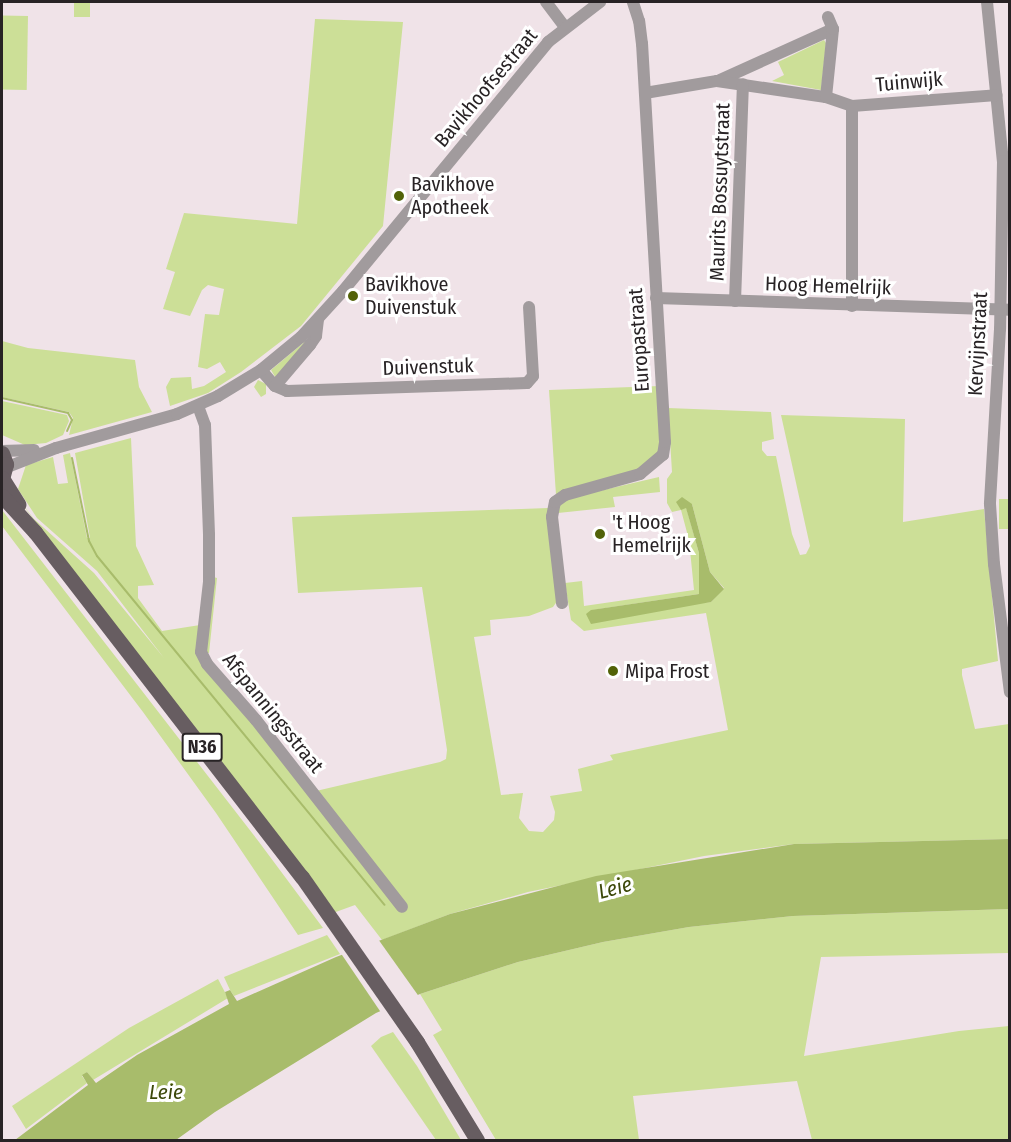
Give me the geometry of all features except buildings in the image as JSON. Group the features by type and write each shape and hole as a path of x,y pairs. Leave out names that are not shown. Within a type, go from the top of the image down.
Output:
{"main road":[{"name":"N36","path":"2,452 3,475 35,531"},
{"name":"N36","path":"2,496 35,531 330,915 417,1042 477,1140"}],"street":[{"path":"546,2 565,27"},
{"name":"Bavikhoofsestraat","path":"2,452 56,448 157,421 198,406 261,370 301,337 318,318 533,59 565,27 600,2"},
{"name":"Europastraat","path":"562,603 552,517 555,502 565,495 640,474 663,455 665,442 645,93 639,21 633,2"},
{"name":"Kervijnstraat","path":"987,2 1003,160 1004,311 990,504 1009,690"},
{"name":"Tuinwijk","path":"717,81 830,23 826,97"},
{"name":"Tuinwijk","path":"645,93 717,81 826,97 852,106 997,95"},
{"name":"Maurits Bossuytstraat","path":"735,301 743,84"},
{"path":"852,106 852,306"},
{"name":"Hoog Hemelrijk","path":"656,297 1004,311"},
{"name":"Duivenstuk","path":"275,386 287,391 527,383 533,376 529,308"},
{"name":"Bavikhoofsestraat","path":"275,386 316,336 318,318"},
{"path":"261,370 275,386"},
{"name":"Afspanningsstraat","path":"198,406 205,424 209,535 209,582 201,652 207,664 256,720 402,908"},
{"name":"Bavikhoofsestraat","path":"3,475 56,448"}],"shaded area":[{"path":"74,2 90,2 90,17 74,17"},
{"path":"2,16 28,16 27,90 2,90"},
{"path":"315,19 403,22 383,226 301,326 241,372 208,393 170,406 166,387 171,378 191,377 192,389 204,386 226,372 220,362 207,369 198,367 205,314 219,315 224,289 208,285 202,290 190,316 163,309 175,272 166,269 184,213 297,224"},
{"path":"824,40 826,43 821,90 772,81 784,75 778,62"},
{"path":"309,338 277,380 271,370"},
{"path":"2,341 28,348 135,360 139,387 152,412 69,435 73,418 69,412 2,397"},
{"path":"258,380 266,384 266,394 261,397 254,387"},
{"path":"660,386 661,442 659,451 646,467 556,495 549,390"},
{"path":"2,401 67,415 69,421 63,435 46,443 25,445 2,435"},
{"path":"668,408 771,412 774,439 762,442 762,450 767,456 776,456 792,534 800,555 806,554 810,546 781,415 905,419 903,522 984,509 998,661 962,669 962,675 975,729 1009,724 1009,839 794,844 704,856 528,892 450,914 382,940 355,905 333,913 15,495 34,519 94,573 164,658 97,571 37,518 18,489 26,465 53,457 58,484 68,483 63,455 70,453 87,538 90,538 75,453 131,438 136,546 154,585 138,586 138,598 162,631 200,625 206,575 217,578 209,653 199,653 316,791 440,762 446,759 447,750 422,587 298,593 292,517 548,508 558,600 553,607 529,616 490,620 491,635 474,637 501,795 523,793 519,818 529,831 543,832 554,820 555,812 550,796 582,791 578,769 613,760 610,755 728,730 706,613 584,631 571,620 565,583 582,581 584,606 694,590 689,540 681,510 672,512 667,503 667,479 672,472","holes":["692,504 710,572 724,588 711,602 592,610 699,594 699,553 686,507"]},
{"path":"659,477 660,492 613,497 615,507 558,513 556,501"},
{"path":"999,499 1009,499 1009,529 999,529"},
{"path":"2,510 323,928 298,935 216,813 143,712 2,526"},
{"path":"1009,909 1009,953 821,957 804,1056 959,1031 1009,1026 1009,1140 812,1140 797,1081 633,1096 639,1140 496,1140 433,1035 442,1030 420,994 518,962 603,942 689,927 793,916"},
{"path":"327,935 340,954 234,996 230,990 224,977"},
{"path":"218,979 228,998 93,1080 87,1072 82,1076 87,1083 26,1129 12,1106 129,1028"},
{"path":"393,1032 417,1066 461,1140 436,1140 371,1046 381,1037"}],"water":[{"path":"682,497 692,504 710,572 724,589 711,602 591,624 586,614 591,610 699,594 699,553 686,508 681,510 676,502"},
{"name":"Leie","path":"1009,839 1009,909 793,916 689,927 603,942 518,962 420,994 376,1013 215,1112 176,1140 15,1140 88,1085 82,1075 87,1072 96,1083 137,1055 229,1004 225,992 230,990 237,1001 336,957 450,914 596,876 794,844"}],"pier":[{"path":"378,939 420,998 382,1014 340,952"}],"waterway":[{"path":"2,398 68,413 72,420 67,431"},
{"path":"72,458 89,541 97,556 385,905"}],"place":[{"name":"Bavikhove Apotheek","path":"399,196"},
{"name":"Bavikhove Duivenstuk","path":"353,296"},
{"name":"'t Hoog Hemelrijk","path":"600,534"},
{"name":"Mipa Frost","path":"613,671"}]}
